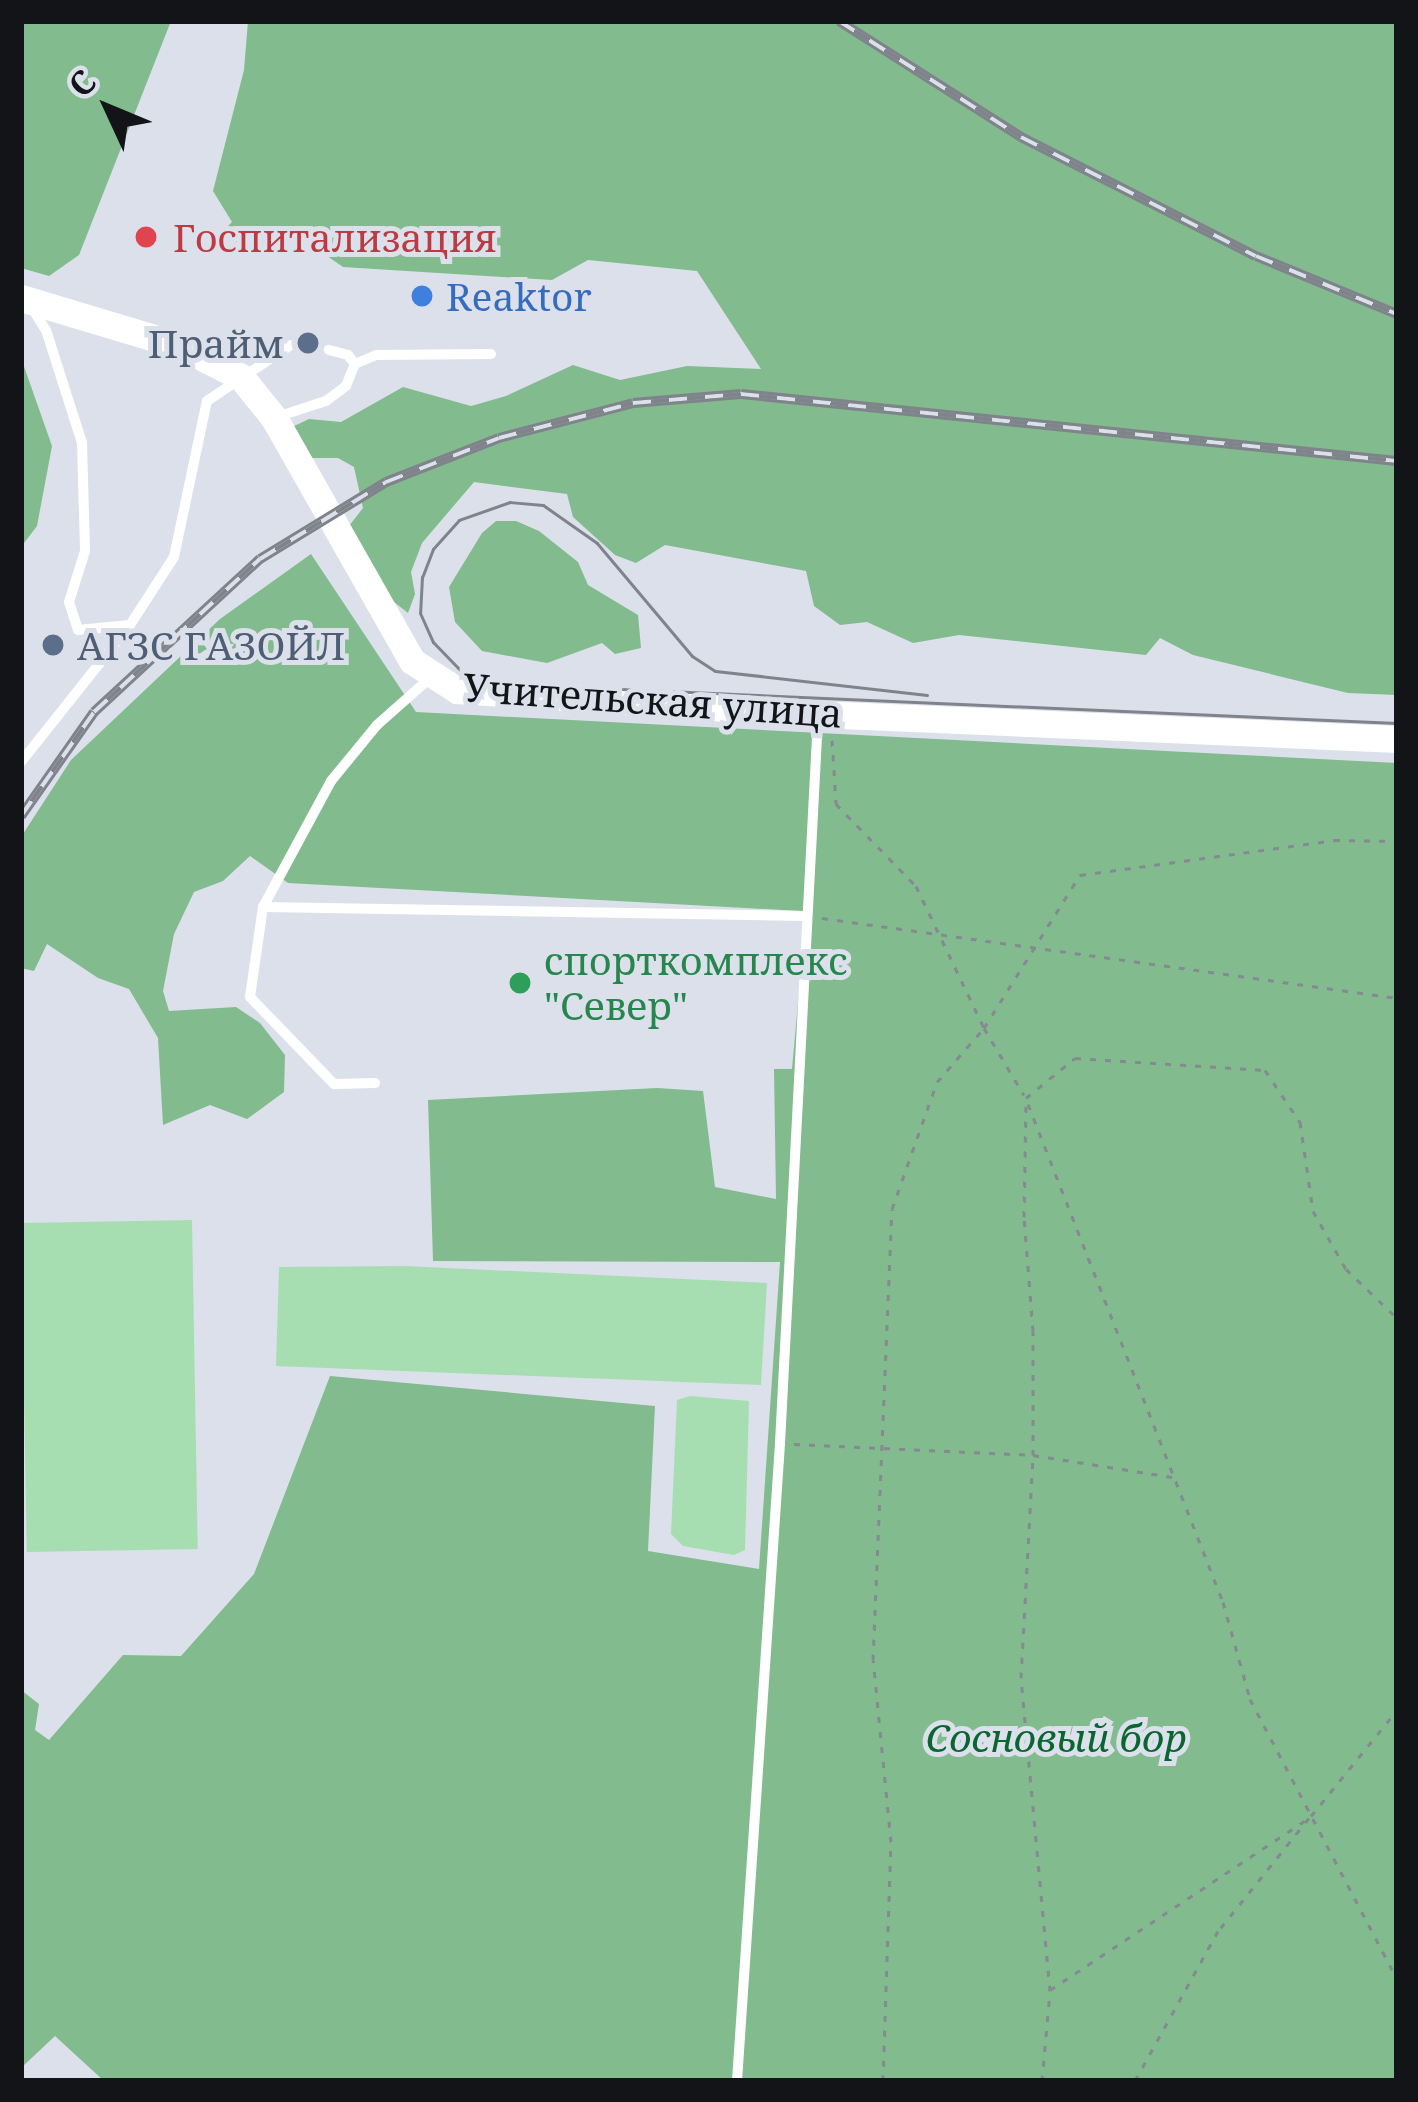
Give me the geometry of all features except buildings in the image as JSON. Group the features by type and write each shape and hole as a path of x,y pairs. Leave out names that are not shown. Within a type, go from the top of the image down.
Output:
{"main road":[{"name":"Учительская улица","path":"24,299 178,345 241,377 274,418 399,640 431,677 457,690 817,721 1397,739"}],"lane":[{"path":"24,299 46,330 82,443 85,551 69,602 78,629 130,625"},
{"path":"21,762 130,625 174,557 207,401 292,345"},
{"path":"329,350 348,355 355,364"},
{"path":"274,418 326,401 346,386 355,364 376,355 490,354"},
{"path":"375,1083 334,1084 250,997 263,907 331,782 377,725 431,677"},
{"path":"737,2081 780,1444 817,721"},
{"path":"263,907 806,916"}],"path":[{"path":"817,721 837,744 836,804 916,886 984,1028 1026,1098 1223,1602 1250,1699 1397,1979"},
{"path":"883,2081 890,1842 873,1660 892,1209 938,1082 984,1028 1080,875 1334,840 1397,841"},
{"path":"806,916 1397,998"},
{"path":"1042,2081 1050,1990 1021,1678 1033,1455 1033,1331 1024,1217 1026,1098 1075,1058 1264,1070 1300,1122 1313,1211 1346,1269 1397,1318"},
{"path":"780,1444 1033,1455 1175,1478"},
{"path":"1135,2081 1218,1930 1397,1710"},
{"path":"1050,1990 1309,1818"}],"green space":[{"path":"21,21 171,21 79,255 49,276 21,268"},
{"path":"248,21 1397,21 1397,695 1348,693 1193,655 1160,638 1146,655 959,635 913,643 867,622 840,625 814,606 806,571 665,545 636,563 615,555 573,517 567,494 474,482 422,543 411,572 415,594 408,613 389,598 349,526 363,508 354,467 338,458 312,458 288,429 309,419 341,422 403,387 471,406 506,396 573,365 620,380 687,366 761,369 697,271 588,260 552,280 343,267 294,233 270,231 264,248 245,248 219,235 232,222 213,191 244,70"},
{"path":"21,358 52,446 37,526 21,547"},
{"path":"496,521 516,521 539,531 578,562 588,585 638,615 641,648 615,654 602,643 547,663 482,651 455,622 449,587 482,533"},
{"name":"Сосновый бор","path":"311,554 416,712 1397,763 1397,2081 104,2081 55,2036 21,2068 21,1690 39,1704 35,1730 49,1740 123,1655 181,1656 254,1574 330,1376 655,1406 648,1551 759,1569 780,1262 433,1261 428,1100 657,1088 703,1091 715,1187 776,1199 774,1069 792,1069 805,926 801,911 288,883 250,856 223,881 194,892 174,934 163,991 169,1011 236,1007 260,1023 285,1055 284,1092 247,1119 210,1105 163,1125 158,1038 129,989 98,978 47,944 34,971 21,968 21,837 71,760 220,619"},
{"path":"192,1220 198,1549 27,1552 21,1223"},
{"path":"405,1266 767,1283 761,1385 276,1366 279,1267"},
{"path":"690,1396 749,1401 745,1550 734,1555 683,1546 671,1534 677,1400"}],"tram line":[{"path":"927,695 715,671 692,656 597,543 543,505 510,502 459,520 433,549 422,577 420,613 433,642 461,671 506,684 1397,723"}],"railway":[{"path":"839,21 1021,137 1256,256 1397,314"},
{"path":"21,816 94,712 260,559 386,482 499,438 633,403 741,394 1397,461"}],"place":[{"name":"Госпитализация","path":"146,237"},
{"name":"Reaktor","path":"422,296"},
{"name":"Прайм","path":"308,343"},
{"name":"АГЗС ГАЗОЙЛ","path":"53,645"},
{"name":"спорткомплекс \"Север\"","path":"520,983"}]}
